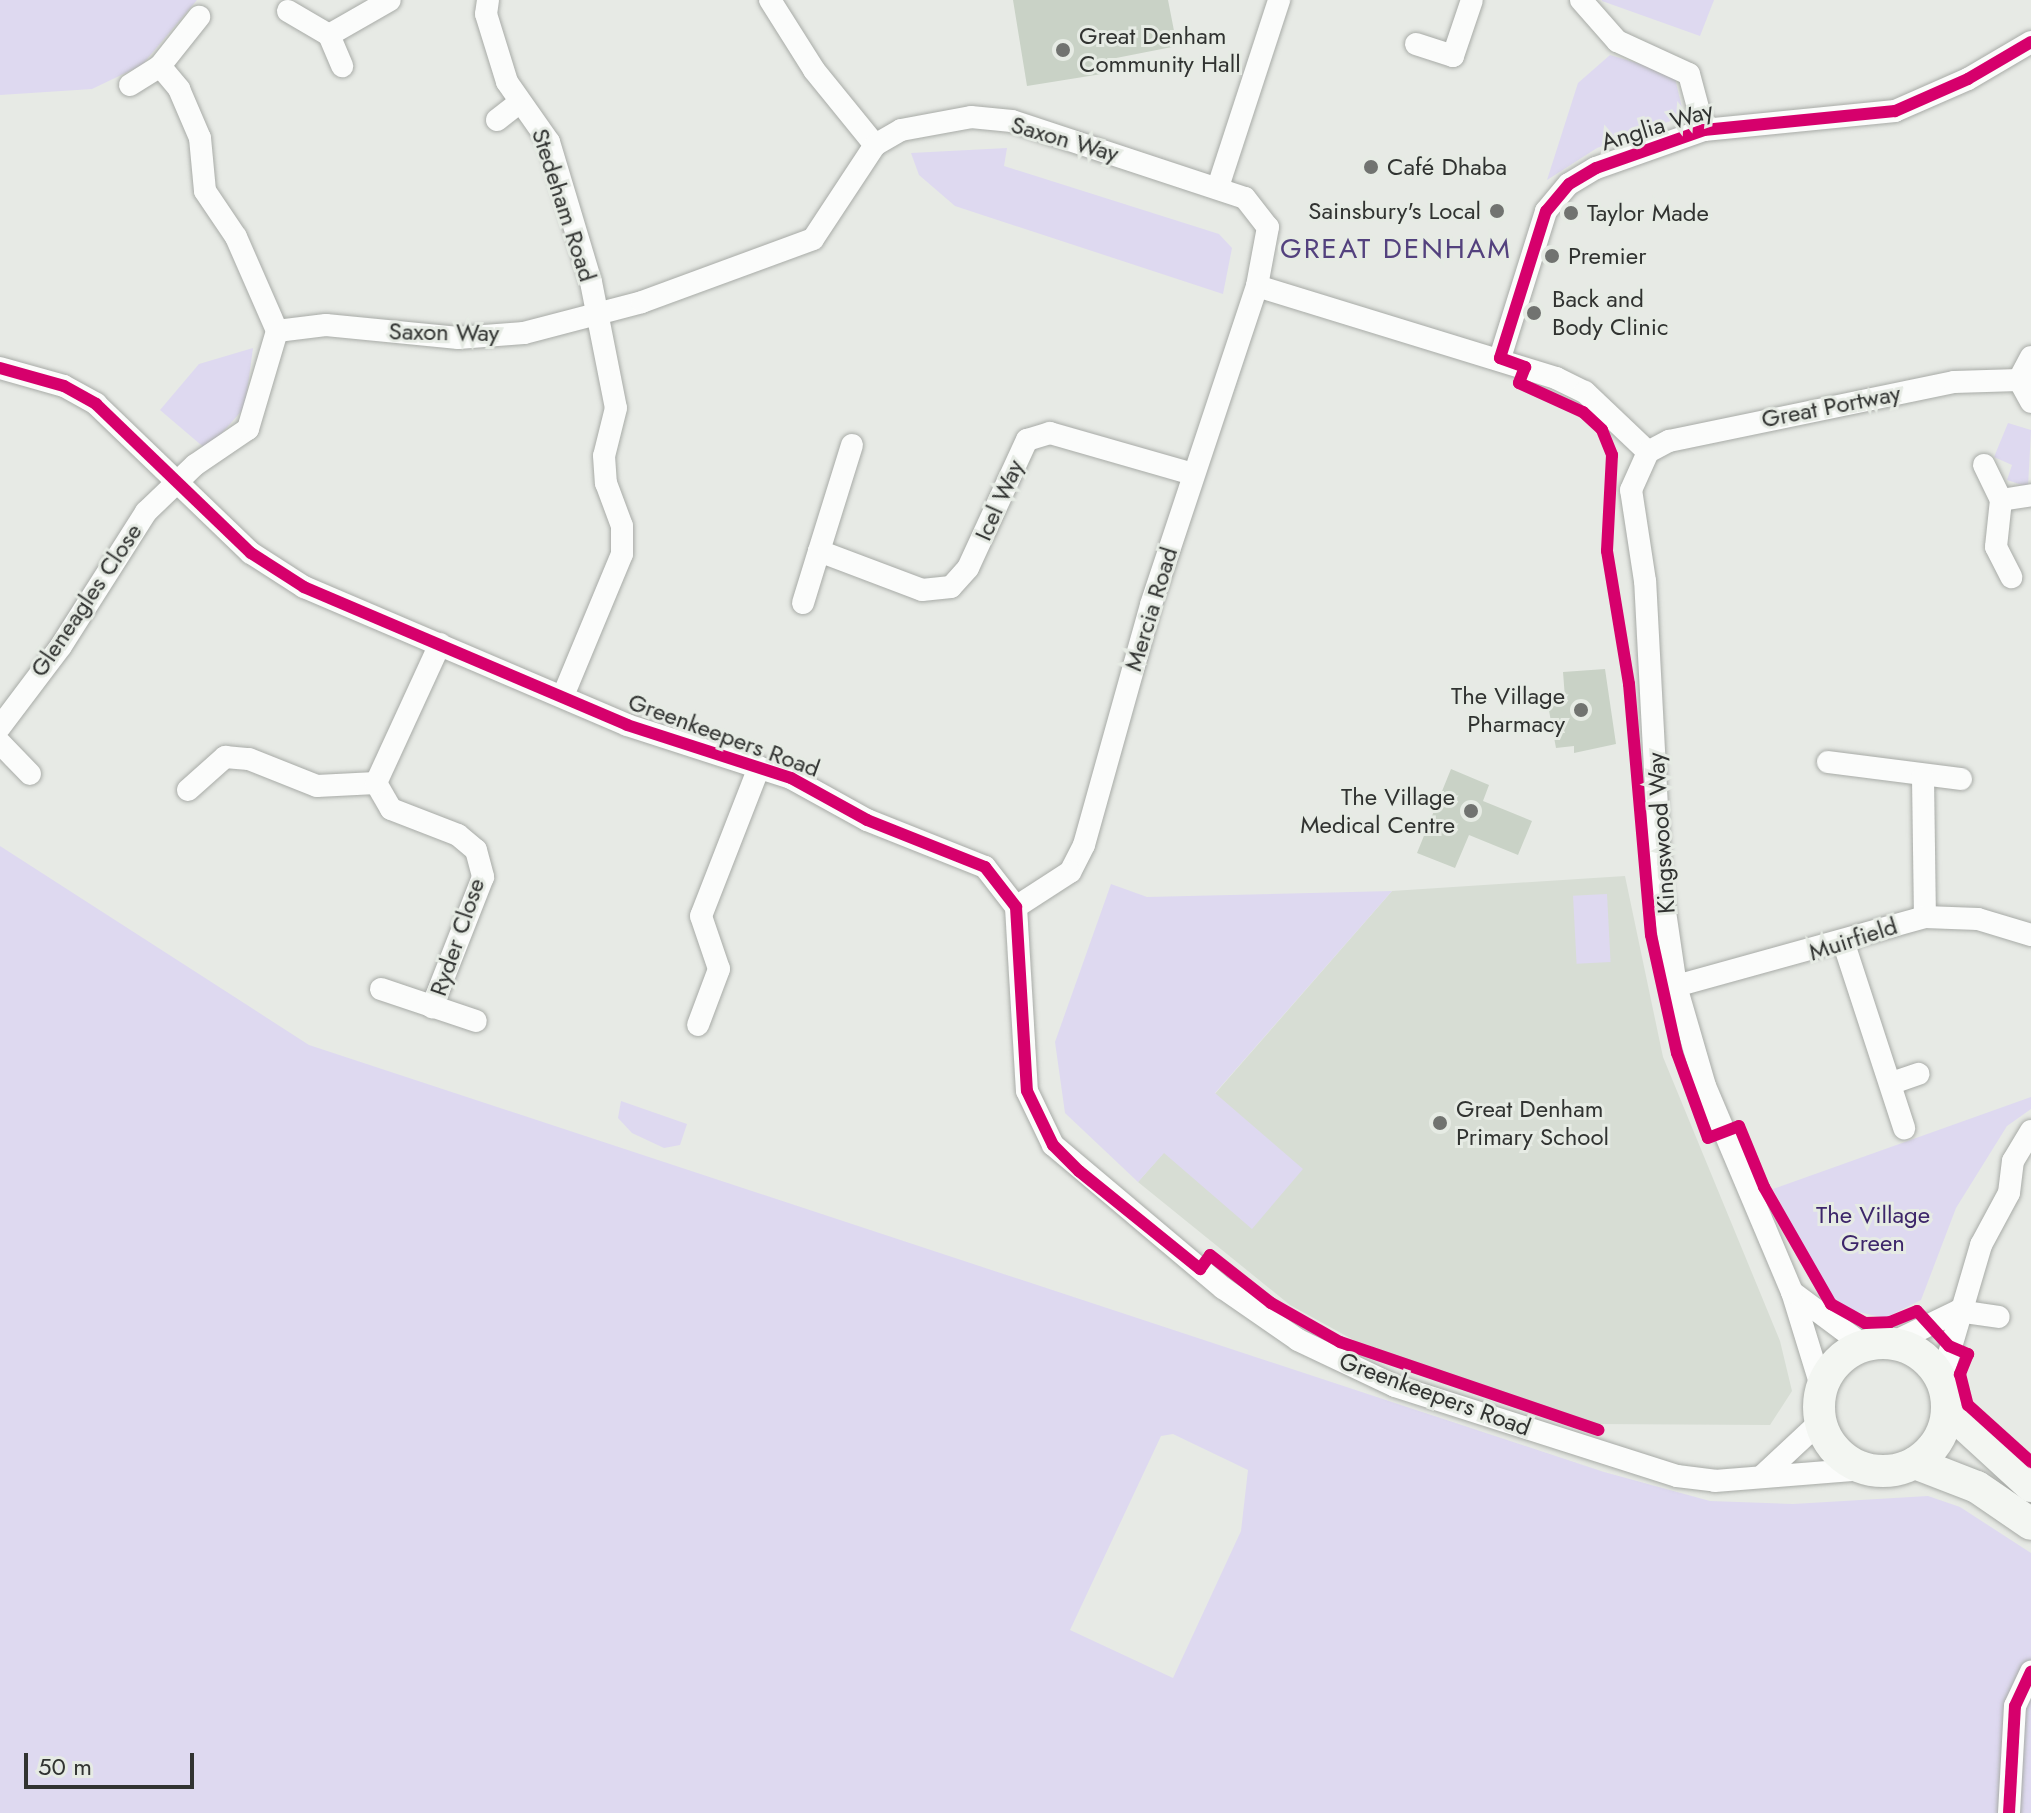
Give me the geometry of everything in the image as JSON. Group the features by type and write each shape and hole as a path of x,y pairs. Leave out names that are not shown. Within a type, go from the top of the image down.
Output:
{"street":[{"path":"329,35 390,0"},
{"name":"Stedeham Road","path":"488,0 486,14 507,82 549,142 596,314 616,408 604,456 606,483 624,539 564,693"},
{"path":"770,0 814,70 875,145"},
{"path":"1218,187 1279,0"},
{"path":"1416,44 1453,56 1472,0"},
{"path":"1581,0 1617,41 1689,74 1704,130"},
{"path":"288,11 329,35 342,66"},
{"path":"130,85 160,66 199,17"},
{"name":"Anglia Way","path":"1500,358 1532,244 1556,196 1596,168 1704,130 1895,111 2031,43"},
{"path":"160,66 179,89 200,138 205,191 236,237 277,331 248,429 178,479"},
{"name":"Stedeham Road","path":"497,120 520,102"},
{"name":"Saxon Way","path":"277,331 326,325 458,338 524,333 703,283 813,239 875,145 927,122 1012,121 1245,198 1268,227 1257,286"},
{"path":"1257,286 1500,358 1585,392 1648,452"},
{"name":"Mercia Road","path":"1016,907 1070,872 1084,845 1193,474 1257,286"},
{"path":"2031,357 2019,380 2031,402"},
{"name":"Greenkeepers Road","path":"0,368 64,386 96,404 178,479 251,553 280,573 440,644 564,693 627,725 759,767 867,820 985,867 1016,907 1021,1031 1037,1118 1079,1171 1223,1288 1298,1340 1395,1386 1677,1476 1761,1477 1865,1469"},
{"name":"Great Portway","path":"1648,452 1729,425 1954,382 2019,380"},
{"name":"Icel Way","path":"819,551 922,590 951,587 968,568 1027,440 1050,433 1193,474"},
{"path":"803,603 852,445"},
{"name":"Kingswood Way","path":"1648,452 1631,490 1645,581 1661,884 1676,986 1705,1086 1792,1292 1821,1386"},
{"path":"1984,465 2001,500 1996,547 2011,577"},
{"name":"Gleneagles Close","path":"0,727 61,646 146,512 178,479"},
{"path":"2001,500 2031,495"},
{"path":"188,790 225,757 249,759 317,786 376,783 440,644"},
{"path":"0,743 30,774"},
{"path":"1828,762 1923,777 1961,779"},
{"path":"698,1025 719,969 701,916 759,767"},
{"path":"1923,777 1925,917"},
{"name":"Ryder Close","path":"376,783 391,809 458,835 476,850 483,877 432,1007"},
{"name":"Muirfield","path":"1676,986 1844,944 1925,917 1978,919 2031,935"},
{"path":"1844,944 1892,1083 1904,1128"},
{"name":"Ryder Close","path":"381,989 476,1021"},
{"path":"1892,1083 1918,1074"},
{"path":"1999,1317 1958,1311 1845,1354 1821,1386 1820,1422 1829,1443 1865,1469 1891,1471 1915,1463 1937,1439 1958,1311 1991,1217 2020,1190 2013,1161 2031,1131"},
{"path":"1792,1292 1877,1344 1914,1351 1944,1395 2031,1486"},
{"path":"1761,1477 1820,1422"},
{"path":"1915,1463 1977,1487 2031,1524"},
{"path":"2009,1813 2015,1706 2031,1672"}],"shaded area":[{"name":"Great Denham Primary School","path":"1625,876 1663,1057 1780,1341 1792,1391 1770,1425 1593,1424 1359,1343 1290,1305 1138,1182 1392,891"}],"green space":[{"path":"0,0 197,0 142,65 92,89 0,95"},
{"path":"1602,0 1714,0 1700,36 1602,1"},
{"path":"1610,55 1674,74 1684,116 1597,148 1547,180 1578,83"},
{"path":"1007,148 1004,166 1219,234 1232,248 1223,294 955,206 919,175 911,153"},
{"path":"253,348 245,407 207,450 160,410 199,364"},
{"path":"2008,423 2031,430 2028,487 2007,480 2012,465 1994,457"},
{"path":"0,846 309,1045 1604,1472 1710,1501 1793,1504 1928,1496 1960,1507 2031,1553 2031,1813 0,1813","holes":["1173,1434 1248,1470 1241,1531 1173,1678 1070,1630 1161,1436"]},
{"path":"1111,884 1147,897 1392,891 1215,1093 1303,1169 1252,1229 1164,1153 1138,1182 1065,1113 1055,1042"},
{"path":"1607,894 1611,962 1577,964 1573,896"},
{"name":"The Village Green","path":"2031,1097 2031,1109 2007,1126 1956,1208 1921,1300 1885,1318 1845,1309 1826,1290 1773,1189"},
{"path":"621,1101 687,1124 680,1145 664,1148 632,1133 618,1118"}],"building":[{"name":"Great Denham Community Hall","path":"1013,0 1168,0 1177,46 1106,60 1108,73 1027,86"},
{"name":"The Village Pharmacy","path":"1605,669 1616,744 1574,753 1574,746 1556,748 1547,700 1565,698 1563,672"},
{"name":"The Village Medical Centre","path":"1451,769 1489,785 1483,801 1532,821 1518,855 1469,835 1455,868 1417,853"}],"cycle path":[{"path":"2031,42 1968,79 1895,111 1704,130 1596,168 1569,184 1546,211 1500,358 1525,367 1519,383 1583,412 1602,430 1612,455 1607,551 1629,684 1651,935 1677,1053 1708,1138 1739,1126 1764,1187 1831,1304 1865,1323 1890,1322 1917,1311 1949,1346 1968,1354 1960,1374 1968,1405 2031,1462"},
{"path":"0,368 64,386 96,404 251,553 304,587 627,725 791,778 867,820 985,867 1016,907 1027,1091 1053,1145 1079,1171 1200,1269 1210,1255 1271,1303 1340,1342 1598,1430"},
{"path":"2009,1813 2015,1706 2031,1672"}],"place":[{"name":"Great Denham Community Hall","path":"1063,50"},
{"name":"Café Dhaba","path":"1371,167"},
{"name":"Sainsbury's Local","path":"1497,211"},
{"name":"Taylor Made","path":"1571,213"},
{"name":"Premier","path":"1552,256"},
{"name":"Back and Body Clinic","path":"1534,313"},
{"name":"The Village Pharmacy","path":"1581,710"},
{"name":"The Village Medical Centre","path":"1471,811"},
{"name":"Great Denham Primary School","path":"1440,1123"}],"district":[{"name":"GREAT DENHAM","path":"1396,249"}]}
